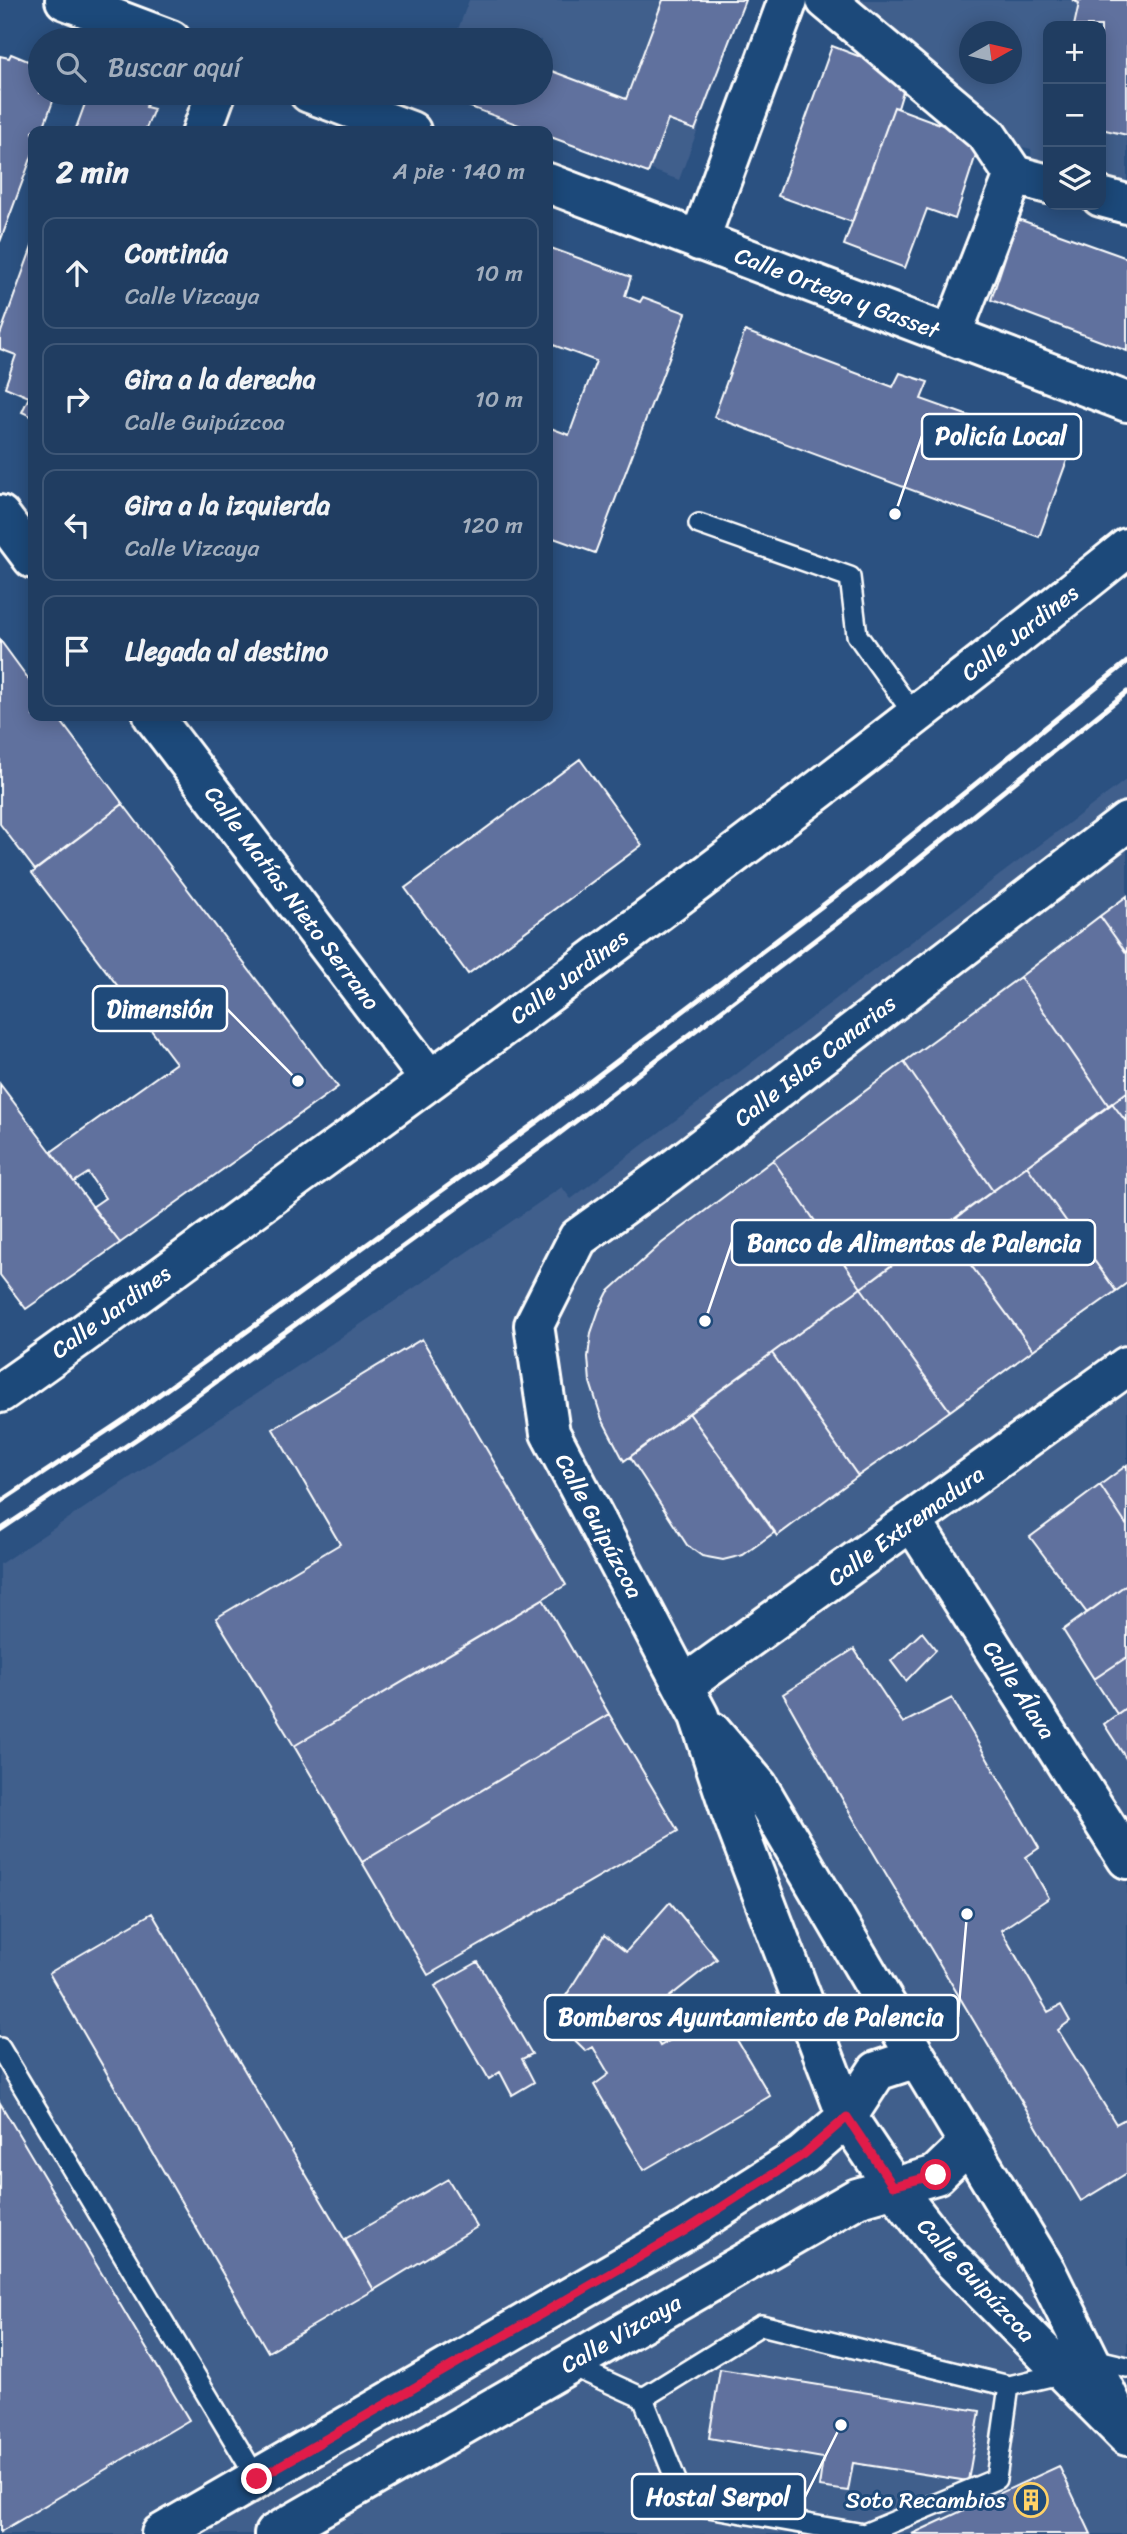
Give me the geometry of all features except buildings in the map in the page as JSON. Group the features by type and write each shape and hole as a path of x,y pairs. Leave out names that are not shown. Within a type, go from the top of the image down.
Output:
{"street":[{"path":"65,0 139,28"},
{"path":"699,240 788,0"},
{"path":"827,0 987,135 1031,179 951,336"},
{"path":"204,126 212,105"},
{"path":"341,105 398,126"},
{"name":"Calle Ortega y Gasset","path":"553,185 1127,402"},
{"path":"1106,198 1127,204"},
{"path":"0,515 28,552"},
{"name":"Calle Jardines","path":"4,1382 430,1080 779,820 1127,548"},
{"name":"Calle Matías Nieto Serrano","path":"157,721 430,1080"},
{"name":"Calle Islas Canarias","path":"534,1325 578,1238 670,1172 1127,822"},
{"name":"Calle Guipúzcoa","path":"534,1325 550,1433 691,1700 847,2117 893,2186 946,2254 1077,2366 1126,2429"},
{"name":"Calle Extremadura","path":"691,1700 912,1521 1127,1366"},
{"name":"Calle Álava","path":"912,1521 1127,1858"},
{"name":"Calle Guipúzcoa","path":"691,1700 758,1786 917,2058 945,2100 968,2144 1046,2271 1077,2366"},
{"path":"161,2534 686,2230 803,2155 847,2117 877,2071 917,2058"},
{"name":"Calle Vizcaya","path":"274,2534 857,2197 936,2175 968,2144"}],"lane":[{"path":"699,524 850,577 857,635 915,716"},
{"path":"0,2048 257,2479"},
{"path":"643,2398 761,2325 1009,2386 1077,2366 1127,2367"},
{"path":"568,2364 643,2398 685,2504 863,2534 996,2479 1009,2386"}],"shaded area":[{"path":"469,0 746,0 679,180 553,134 553,126 533,126 476,105 553,105 553,28 458,28"},
{"path":"847,0 1127,0 1127,204 1106,198 1106,21 1043,21 1043,183 1033,180 1031,149 992,140"},
{"path":"1127,779 1127,2534 0,2534 0,1564 562,1187 571,1199"}],"railway":[{"path":"0,1502 128,1417 538,1121 855,881 1127,662"},
{"path":"0,1530 141,1436 552,1139 869,899 1127,692"}],"place":[{"name":"Policía Local","path":"895,514"},
{"name":"Dimensión","path":"298,1081"},
{"name":"Banco de Alimentos de Palencia","path":"705,1321"},
{"name":"Bomberos Ayuntamiento de Palencia","path":"967,1914"},
{"name":"Hostal Serpol","path":"841,2425"},
{"name":"Soto Recambios","path":"1031,2500"}],"route":[{"path":"257,2479 686,2230 803,2155 847,2117 893,2186 936,2175"}]}
